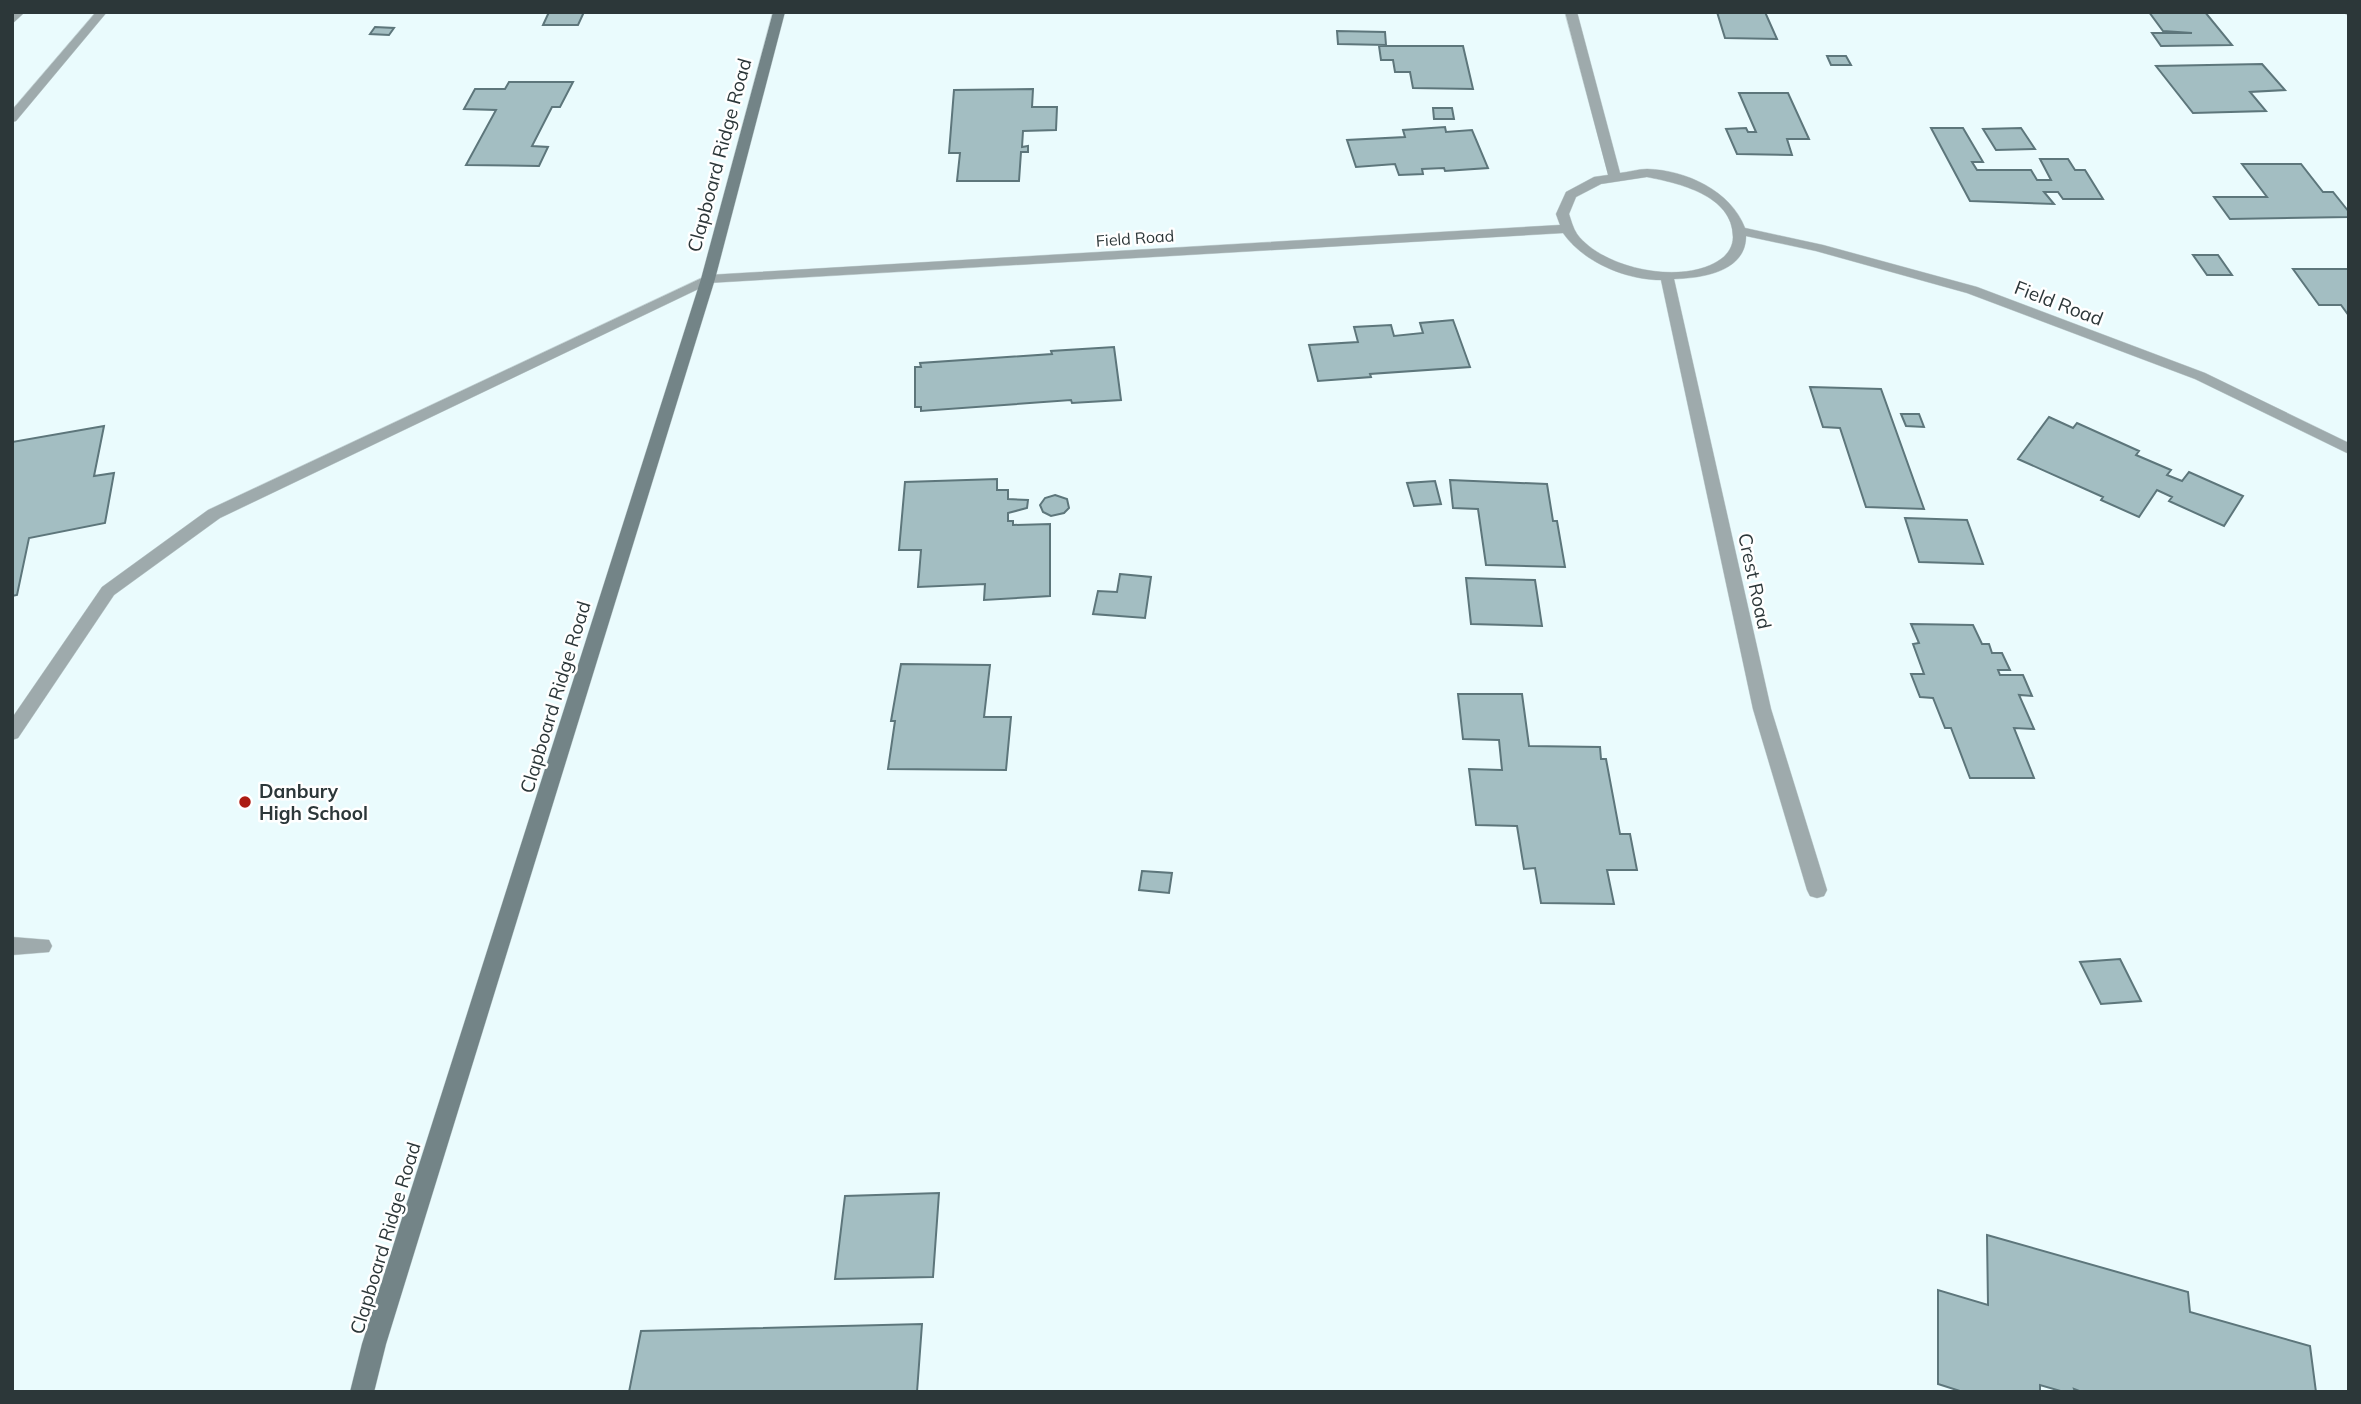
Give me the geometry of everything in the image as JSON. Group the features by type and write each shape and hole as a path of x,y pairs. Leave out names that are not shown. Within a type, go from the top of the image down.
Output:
{"main road":[{"name":"Clapboard Ridge Road","path":"362,1392 374,1344 708,279 779,12"}],"street":[{"path":"12,21 20,12"},
{"path":"12,118 102,12"},
{"path":"1572,12 1614,175"},
{"path":"1647,173 1681,180 1710,192 1732,211 1742,230 1738,249 1723,264 1699,274 1667,277 1634,273 1603,263 1579,247 1565,229 1562,211 1570,195 1588,182 1614,175 1647,173"},
{"name":"Field Road","path":"708,279 991,265 1565,229"},
{"name":"Field Road","path":"1742,230 1972,290 2200,376 2349,449"},
{"name":"Crest Road","path":"1667,277 1762,709 1818,890"},
{"path":"12,733 108,591 214,514 708,279"},
{"path":"12,946 42,946"}],"building":[{"path":"549,12 584,12 578,25 543,25"},
{"path":"1717,12 1765,12 1777,39 1725,38"},
{"path":"2149,12 2205,12 2232,45 2161,46 2152,33 2192,33 2163,31"},
{"path":"375,27 394,28 389,35 370,34"},
{"path":"1337,31 1385,32 1386,45 1338,44"},
{"path":"1379,46 1463,46 1473,89 1413,88 1410,72 1395,72 1393,60 1381,60"},
{"path":"1827,56 1846,56 1851,65 1831,65"},
{"path":"2262,64 2285,90 2250,92 2266,111 2193,113 2156,66"},
{"path":"509,82 573,82 560,107 552,107 532,146 548,147 539,166 466,165 496,110 464,109 475,89 505,89"},
{"path":"1033,89 1032,107 1057,107 1056,130 1023,131 1022,147 1028,146 1028,152 1021,152 1019,181 957,181 960,153 949,153 954,90"},
{"path":"1739,93 1788,93 1809,139 1787,139 1792,155 1737,154 1726,129 1746,128 1748,132 1756,132"},
{"path":"1433,108 1452,108 1454,119 1434,119"},
{"path":"1445,127 1446,132 1472,130 1488,168 1445,171 1444,168 1422,169 1423,174 1399,175 1395,164 1356,167 1347,140 1405,137 1403,130"},
{"path":"1931,128 1963,128 1983,162 1972,162 1977,170 2031,170 2037,180 2051,180 2040,159 2068,159 2075,170 2085,170 2103,199 2063,199 2058,192 2044,192 2054,204 1970,201"},
{"path":"2021,128 2035,149 1996,150 1983,129"},
{"path":"2242,164 2301,164 2323,192 2333,192 2349,212 2349,217 2230,219 2214,197 2267,197"},
{"path":"2193,255 2218,255 2232,275 2207,275"},
{"path":"2293,269 2349,269 2349,316 2341,305 2319,305"},
{"path":"1453,320 1470,367 1370,374 1371,377 1318,381 1309,345 1358,342 1354,327 1391,325 1394,336 1423,333 1420,323"},
{"path":"1114,347 1121,400 1072,403 1071,400 921,411 921,407 915,407 915,367 921,367 920,363"},
{"path":"1810,387 1881,389 1924,509 1866,507 1840,428 1823,427"},
{"path":"1901,414 1919,414 1924,427 1906,426"},
{"path":"2049,417 2073,428 2077,423 2139,451 2136,455 2171,470 2167,475 2182,481 2189,472 2243,496 2224,526 2169,501 2172,497 2157,490 2139,517 2101,500 2103,497 2018,459"},
{"path":"104,426 94,476 114,473 105,523 29,538 17,595 12,596 12,442"},
{"path":"997,479 997,490 1008,490 1008,499 1028,500 1027,508 1008,513 1008,521 1013,521 1013,525 1050,524 1050,596 984,600 985,584 918,587 921,550 899,550 905,482"},
{"path":"1450,480 1547,484 1565,567 1486,565 1478,509 1453,508"},
{"path":"1435,481 1441,504 1414,506 1407,483"},
{"path":"1055,495 1067,499 1069,508 1064,513 1051,516 1043,512 1040,505 1045,498"},
{"path":"1905,518 1967,520 1983,564 1919,562"},
{"path":"1120,574 1151,577 1145,618 1093,614 1098,591 1117,592"},
{"path":"1466,578 1535,580 1542,626 1471,624"},
{"path":"1911,624 1973,625 1982,644 1989,644 1992,653 2002,653 2010,670 1998,670 2000,675 2023,675 2032,696 2019,695 2034,729 2014,728 2034,778 1970,778 1951,728 1945,728 1933,698 1920,697 1911,674 1924,674 1913,644 1919,643"},
{"path":"901,664 990,665 984,717 1011,717 1006,770 888,769 895,721 891,721"},
{"path":"1458,694 1522,694 1529,746 1600,747 1601,759 1606,759 1620,834 1630,834 1637,870 1607,870 1614,904 1541,903 1535,868 1524,869 1517,826 1476,825 1469,769 1502,770 1499,740 1463,739"},
{"path":"1142,871 1172,873 1169,893 1139,890"},
{"path":"2120,959 2141,1001 2101,1004 2080,962"},
{"path":"939,1193 933,1277 835,1279 845,1196"},
{"path":"1987,1235 2188,1292 2190,1312 2310,1346 2316,1392 2082,1392 2074,1389 2075,1392 2064,1392 2040,1385 2040,1392 1963,1392 1938,1384 1938,1290 1988,1305"},
{"path":"922,1324 917,1392 629,1392 641,1331"}],"place":[{"name":"Danbury High School","path":"245,802"}]}
